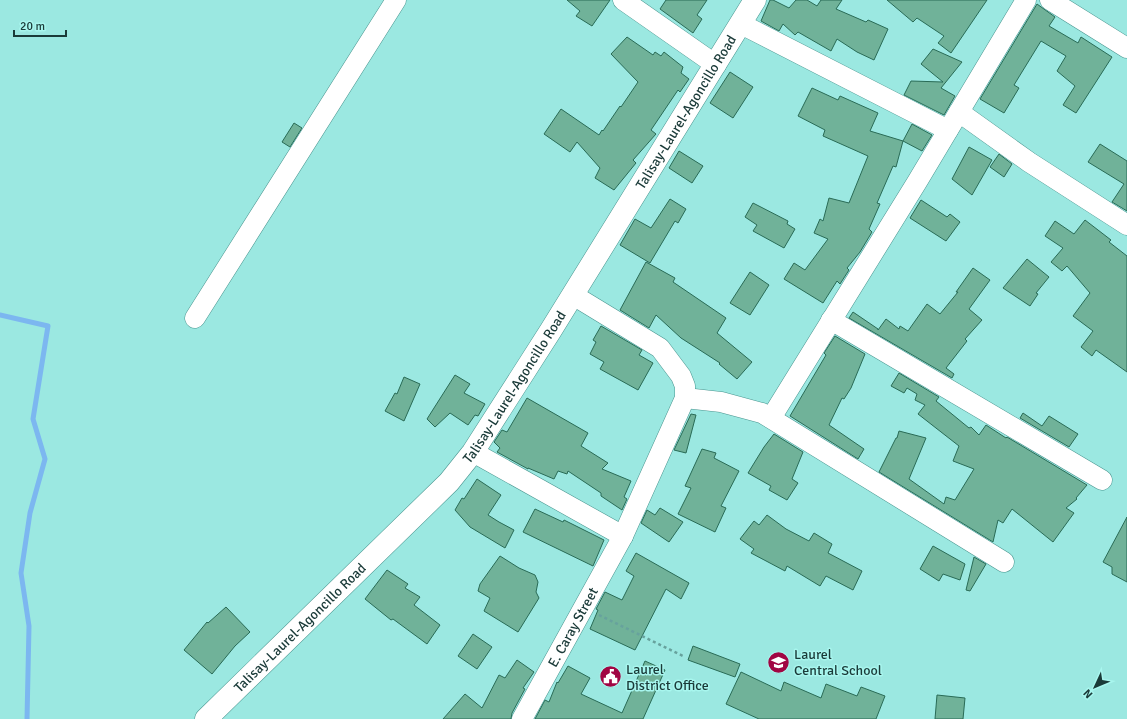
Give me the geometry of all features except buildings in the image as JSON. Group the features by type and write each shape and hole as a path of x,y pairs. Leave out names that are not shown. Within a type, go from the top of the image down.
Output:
{"main road":[{"name":"Talisay-Laurel-Agoncillo Road","path":"206,719 449,482 473,452 573,295 755,0"}],"street":[{"path":"195,318 396,0"},
{"path":"623,0 716,65"},
{"path":"771,418 1026,0"},
{"path":"1050,0 1127,48"},
{"path":"741,24 948,130"},
{"path":"959,112 1029,162 1127,225"},
{"path":"573,295 660,348 681,376 685,386 685,398 721,402 762,413 1004,562"},
{"path":"831,320 1102,480"},
{"name":"E. Caray Street","path":"522,719 623,536 685,398"},
{"path":"473,452 623,536"}],"path":[{"path":"584,607 683,656"}],"waterway":[{"path":"0,315 48,326 33,419 45,459 30,513 21,573 29,626 27,719"}],"place":[{"name":"Laurel Central School","path":"779,662"},
{"name":"Laurel District Office","path":"610,677"}]}
